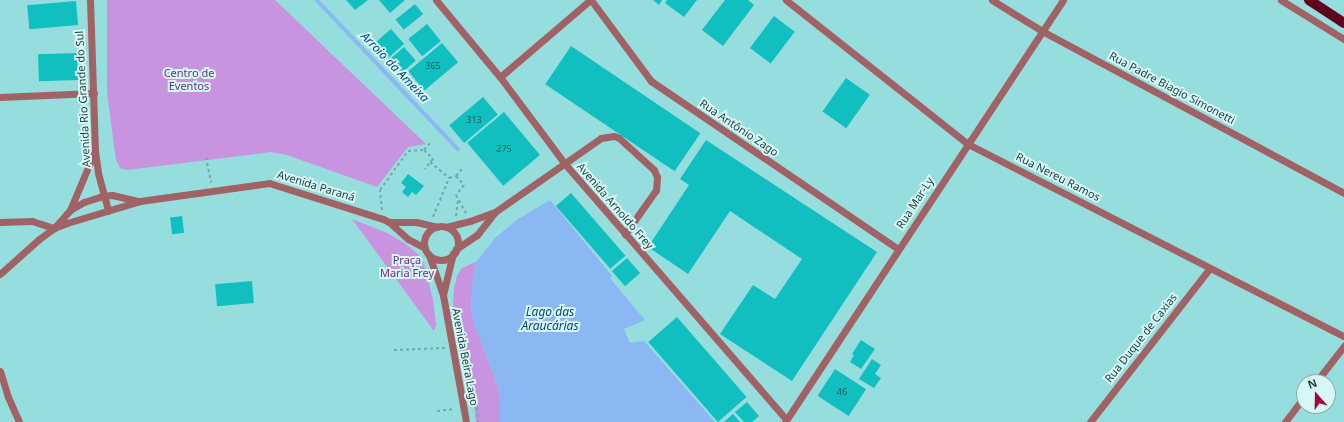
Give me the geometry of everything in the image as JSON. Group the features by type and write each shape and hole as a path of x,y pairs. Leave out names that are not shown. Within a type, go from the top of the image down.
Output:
{"main road":[{"path":"1309,0 1344,23"}],"street":[{"name":"Avenida Rio Grande do Sul","path":"90,0 95,151 98,174 108,211"},
{"name":"Avenida Arnoldo Frey","path":"436,0 500,77 565,164 786,420"},
{"path":"500,77 590,0"},
{"name":"Rua Antônio Zago","path":"590,0 651,81 898,249"},
{"name":"Rua Nereu Ramos","path":"786,0 968,144 1344,336"},
{"name":"Rua Padre Biagio Simonetti","path":"992,0 1042,31 1344,193"},
{"name":"Rua Mar-Ly","path":"786,420 1063,0"},
{"path":"1281,0 1344,39"},
{"path":"0,97 94,93"},
{"name":"Avenida Paraná","path":"54,228 140,201 269,183 386,220 446,227 470,221 495,212 601,138 614,136 619,138 654,170 657,177 656,190 625,234"},
{"path":"70,210 95,151"},
{"name":"Avenida Paraná","path":"0,274 39,239 54,228 70,210 84,202 103,196 112,195 140,201"},
{"name":"Avenida Paraná","path":"386,220 408,239 427,252 441,259 455,252 477,235 495,212"},
{"path":"0,222 32,221 54,228"},
{"path":"427,252 424,242 426,235 433,225"},
{"path":"446,227 456,236 455,252"},
{"name":"Avenida Beira Lago","path":"427,252 443,295 466,422"},
{"name":"Avenida Beira Lago","path":"443,295 455,252"},
{"name":"Rua Duque de Caxias","path":"1090,422 1210,268"},
{"path":"1322,374 1344,346"},
{"path":"0,371 8,397 20,422"},
{"path":"1285,422 1296,408"}],"path":[{"path":"386,220 380,190 408,151 424,150 431,142"},
{"path":"424,150 433,159 425,169"},
{"path":"206,157 212,191"},
{"path":"430,162 449,178"},
{"path":"449,178 456,176 462,168"},
{"path":"456,176 464,185 456,195 470,221"},
{"path":"433,225 449,178"},
{"path":"455,224 458,199"},
{"path":"394,350 452,348"},
{"path":"454,362 469,378 477,408 478,422"},
{"path":"437,411 464,408"}],"green space":[{"name":"Centro de Eventos","path":"107,0 275,0 426,144 408,147 377,187 287,155 271,152 127,170 120,168 116,160 107,92"},
{"name":"Praça Maria Frey","path":"352,219 387,233 406,244 419,255 424,264 433,300 436,325 434,331"},
{"path":"476,262 473,278 471,311 476,329 494,375 500,397 500,422 476,422 462,359 453,304 454,288 457,276 462,268"}],"water":[{"name":"Lago das Araucárias","path":"550,200 612,276 610,278 645,320 624,329 630,343 644,341 715,422 500,422 500,397 494,375 476,329 471,311 473,278 476,262 495,238 518,219"}],"building":[{"path":"346,0 368,0 355,10"},
{"path":"379,0 405,0 390,13"},
{"path":"653,0 662,0 659,5"},
{"path":"667,0 697,0 684,17 665,3"},
{"path":"725,0 748,0 754,5 723,46 702,30"},
{"path":"76,1 78,25 29,29 27,5"},
{"path":"415,4 423,14 404,30 396,20"},
{"path":"774,16 795,32 771,64 750,48"},
{"path":"427,24 441,41 422,56 408,39"},
{"path":"391,29 404,44 388,58 375,43"},
{"path":"442,43 458,62 424,90 408,71"},
{"path":"571,46 700,133 675,171 545,84"},
{"path":"404,47 416,61 402,72 390,59"},
{"path":"77,53 78,80 39,81 38,54"},
{"path":"846,78 870,95 846,128 822,112"},
{"path":"483,97 498,115 464,143 449,125"},
{"path":"504,112 540,155 503,186 467,143"},
{"path":"706,140 877,252 792,381 720,334 753,285 775,299 802,259 730,211 688,274 648,247 689,185 680,179"},
{"path":"408,174 424,186 416,195 412,192 408,197 402,192 406,187 401,183"},
{"path":"571,193 625,256 610,269 556,206"},
{"path":"182,216 184,233 172,234 170,217"},
{"path":"627,258 640,273 625,286 612,271"},
{"path":"252,281 254,303 217,306 215,284"},
{"path":"677,317 747,397 718,422 648,342"},
{"path":"861,340 875,349 861,369 850,362 854,355 852,354"},
{"path":"872,359 881,365 875,374 881,378 874,388 859,379"},
{"path":"835,369 866,389 849,416 818,396"},
{"path":"747,402 759,416 752,422 744,422 735,412"},
{"path":"733,414 740,422 724,422"}],"waterway":[{"name":"Arroio da Ameixa","path":"317,0 458,149"}]}
